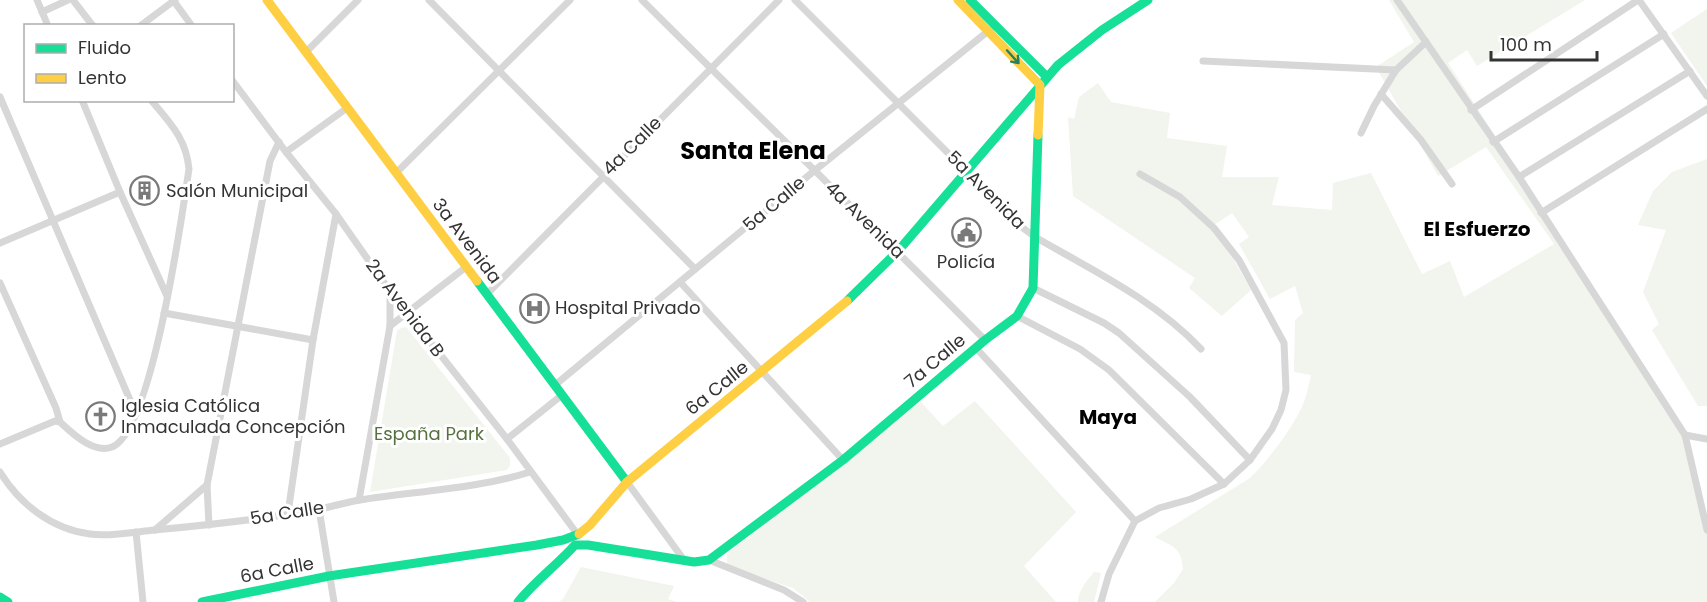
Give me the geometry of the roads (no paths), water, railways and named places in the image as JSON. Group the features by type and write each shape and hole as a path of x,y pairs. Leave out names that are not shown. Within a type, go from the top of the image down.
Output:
{"street":[{"path":"37,0 47,24"},
{"path":"42,12 68,0"},
{"path":"74,0 92,24"},
{"path":"143,24 174,0 191,24"},
{"name":"3a Avenida","path":"267,0 684,560"},
{"path":"306,52 358,0"},
{"path":"429,0 695,269"},
{"path":"396,172 570,0"},
{"name":"4a Avenida","path":"642,0 898,251 985,340"},
{"name":"4a Calle","path":"487,294 779,0"},
{"name":"5a Avenida","path":"795,0 1023,228 1135,296 1186,333 1201,349"},
{"path":"958,0 1047,77"},
{"path":"970,0 1040,85"},
{"name":"6a Calle","path":"204,602 329,576 537,545 578,535 590,525 627,482 850,299 898,251 1040,85 1072,52 1127,12 1148,0"},
{"path":"1397,0 1519,177 1684,435 1707,531"},
{"path":"1471,110 1638,0 1707,96"},
{"name":"5a Calle","path":"555,385 814,171 993,28"},
{"path":"1493,142 1664,34"},
{"path":"1361,133 1396,70 1426,42"},
{"path":"1203,61 1396,70"},
{"path":"1519,177 1690,71"},
{"name":"2a Avenida B","path":"234,83 336,214 390,291 507,439 578,535"},
{"name":"7a Calle","path":"709,560 843,460 985,340 1017,316 1033,288 1040,85"},
{"path":"1381,94 1421,140 1452,184"},
{"path":"0,97 136,414"},
{"path":"83,102 120,192 168,296"},
{"path":"0,444 49,422 60,422 90,444 106,449 119,444 136,414 146,386 168,296 189,169 188,152 181,138 153,102"},
{"path":"286,152 347,108"},
{"path":"1541,213 1707,109"},
{"path":"209,525 207,485 270,161 279,142"},
{"path":"1101,602 1109,574 1135,521 1159,508 1191,499 1224,484 1250,460 1272,429 1281,410 1286,390 1284,342 1239,260 1214,228 1180,197 1140,174"},
{"path":"0,243 120,192"},
{"path":"288,513 313,340 336,214"},
{"path":"390,326 466,267"},
{"path":"680,282 843,460"},
{"path":"0,284 56,408 60,422"},
{"path":"1033,288 1104,323 1119,333 1198,405 1250,460"},
{"path":"359,500 390,326 390,291"},
{"path":"164,313 313,340"},
{"path":"1017,316 1080,348 1109,370 1224,484"},
{"path":"976,348 1135,521"},
{"path":"507,439 562,395"},
{"path":"1684,435 1707,439"},
{"name":"5a Calle","path":"0,472 20,498 45,519 91,535 209,525 319,509 359,500 503,480 530,471"},
{"path":"155,530 207,485"},
{"path":"319,509 334,602"},
{"path":"136,532 143,602"},
{"path":"518,602 529,588 575,545 588,545 684,560 701,562 709,560 784,590 802,602"},
{"path":"0,597 8,602"}],"place":[{"name":"Salón Municipal","path":"145,191"},
{"name":"Policía","path":"966,233"},
{"name":"Hospital Privado","path":"534,308"},
{"name":"Iglesia Católica Inmaculada Concepción","path":"100,416"}],"district":[{"name":"Santa Elena","path":"753,151"},
{"name":"El Esfuerzo","path":"1477,229"},
{"name":"Maya","path":"1108,417"}],"park label":[{"name":"España Park","path":"429,434"}]}
